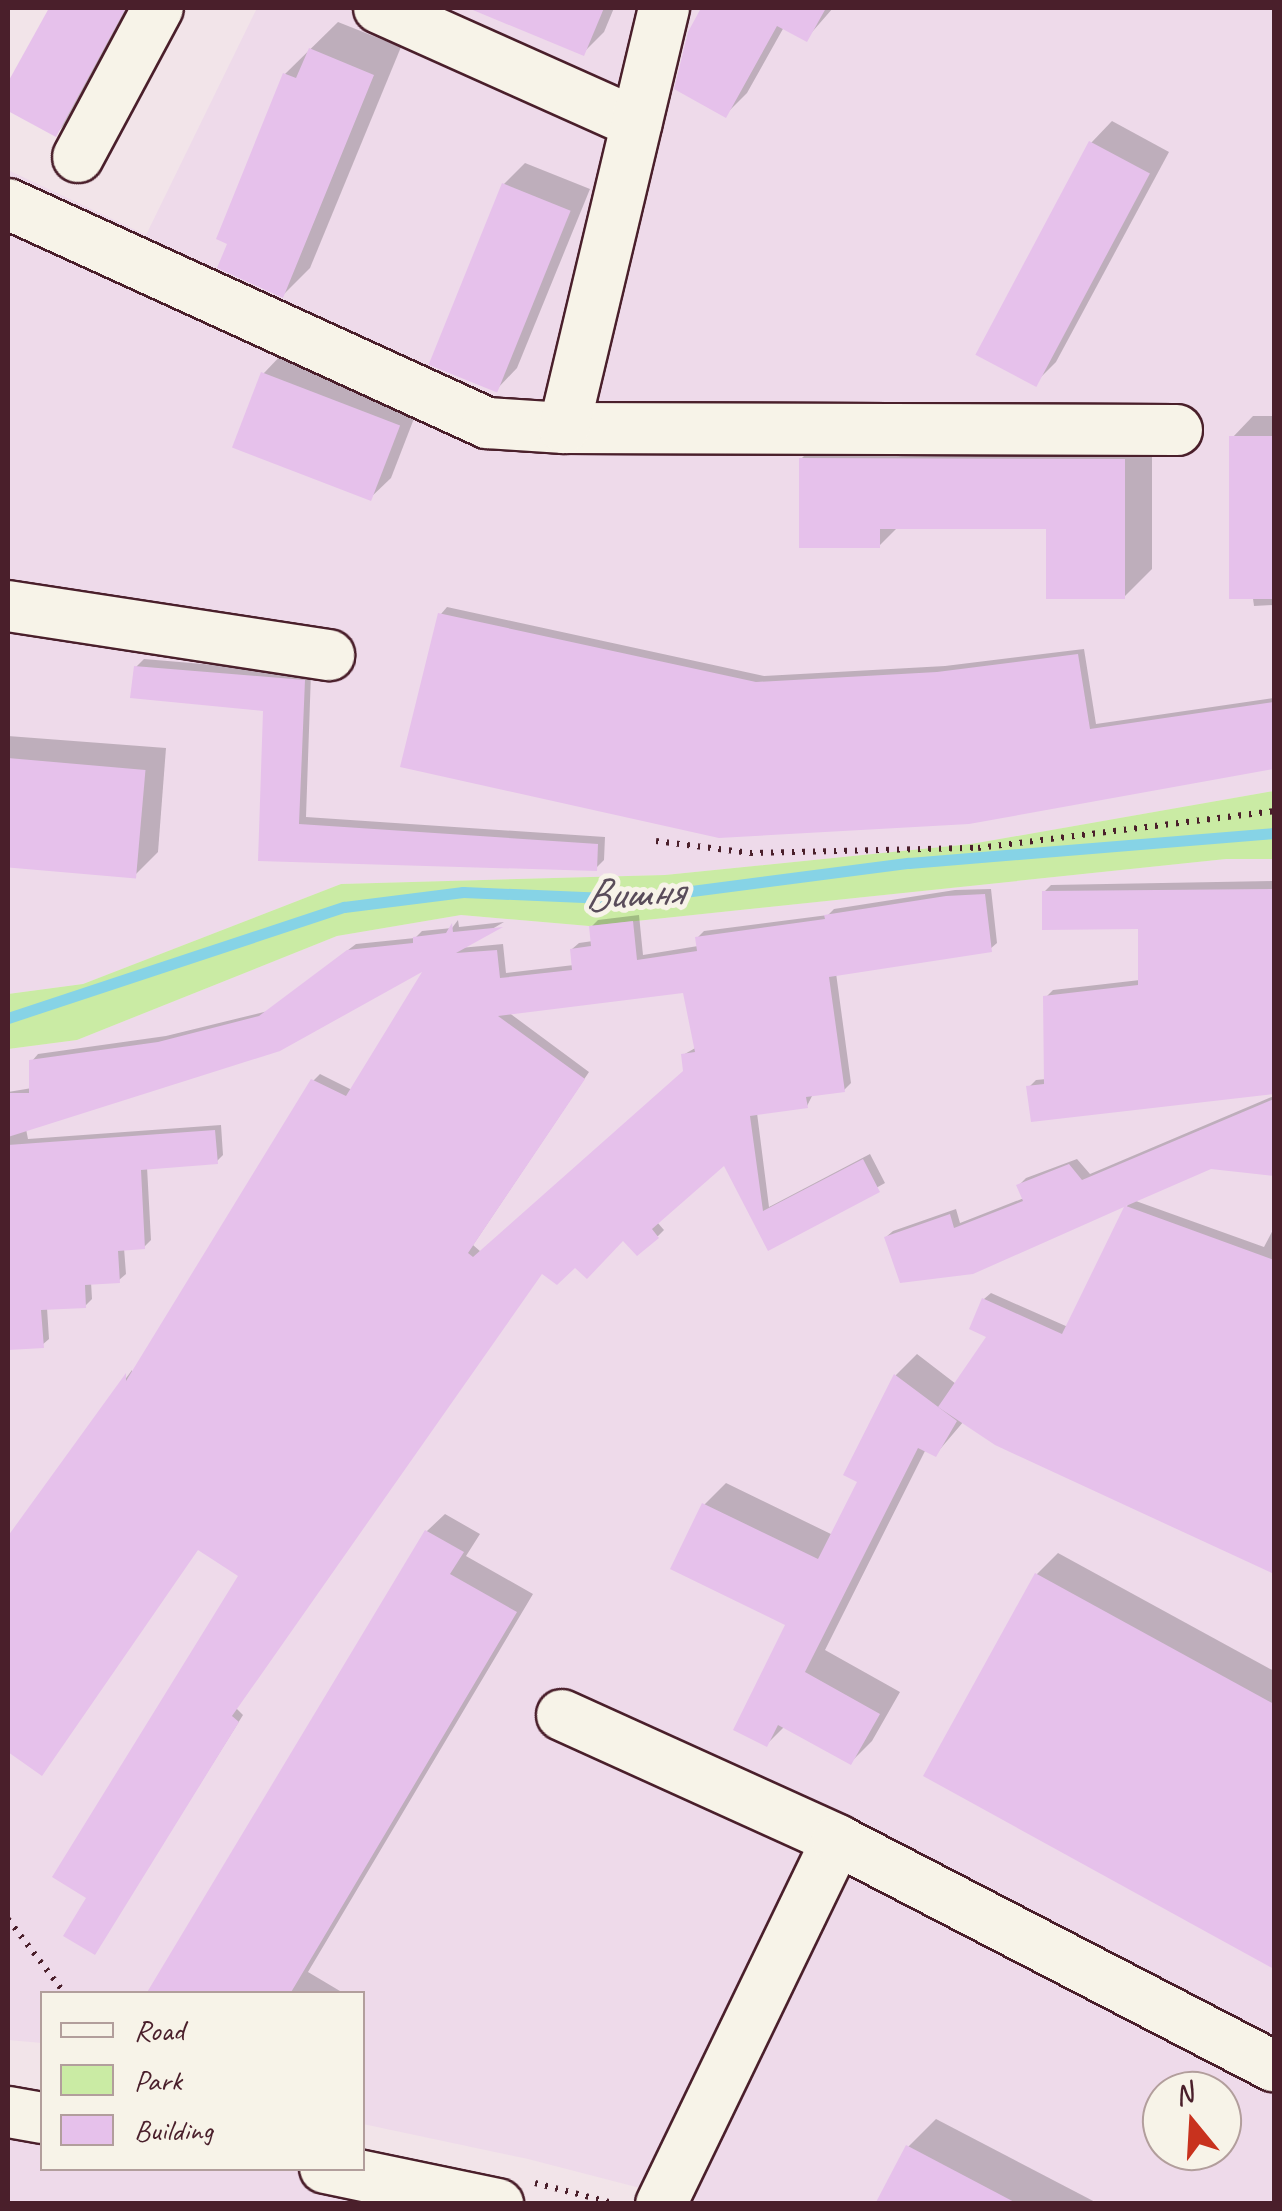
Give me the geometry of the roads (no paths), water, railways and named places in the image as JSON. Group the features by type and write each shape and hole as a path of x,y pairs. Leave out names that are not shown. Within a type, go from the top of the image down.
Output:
{"street":[{"path":"78,157 158,8"},
{"path":"379,8 636,123"},
{"path":"564,428 664,8"},
{"path":"8,204 488,423 564,428 1176,430"},
{"path":"8,606 329,655"},
{"path":"562,1715 837,1840 1274,2066"},
{"path":"661,2204 837,1840"},
{"path":"339,2171 498,2204"}],"waterway":[{"name":"Вишня","path":"8,1018 344,907 463,892 630,899 909,863 1274,833"}]}
